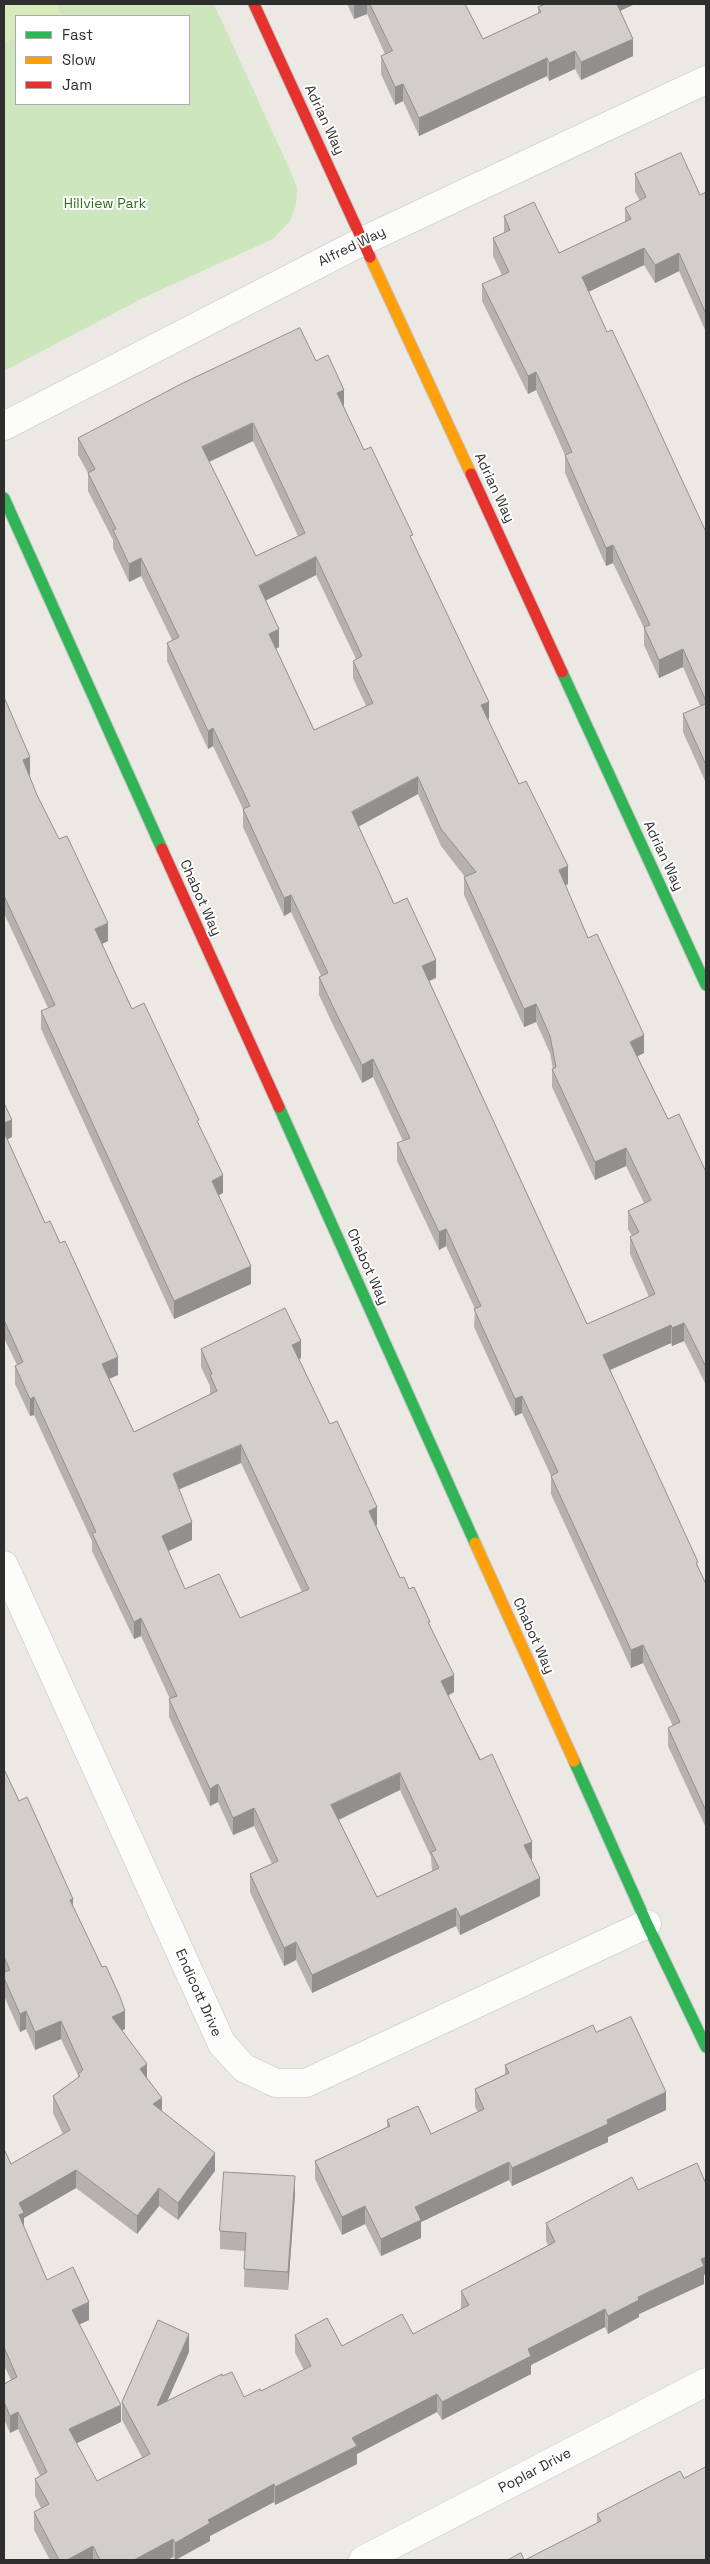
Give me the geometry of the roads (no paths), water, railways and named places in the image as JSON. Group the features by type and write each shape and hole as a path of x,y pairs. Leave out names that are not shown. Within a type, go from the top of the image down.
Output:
{"street":[{"name":"Adrian Way","path":"254,4 706,985"},
{"name":"Alfred Way","path":"4,426 363,241 706,80"},
{"name":"Chabot Way","path":"4,498 647,1924 706,2047"},
{"name":"Endicott Drive","path":"4,1565 222,2044 244,2068 276,2083 306,2083 647,1924"},
{"name":"Poplar Drive","path":"363,2560 706,2382"}],"park label":[{"name":"Hillview Park","path":"105,204"}]}
